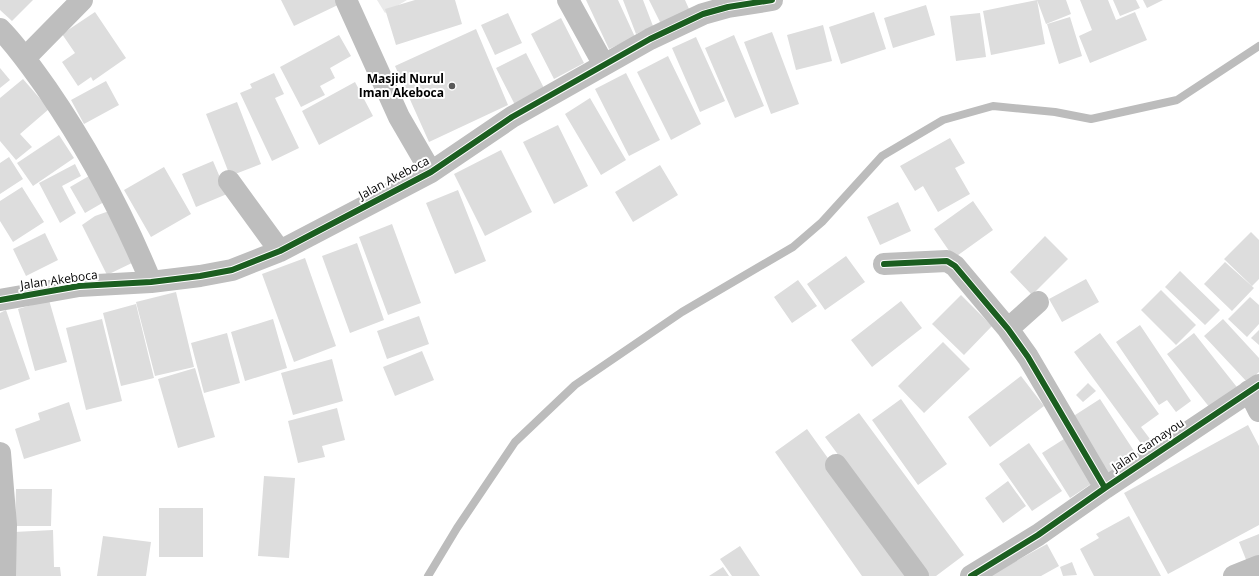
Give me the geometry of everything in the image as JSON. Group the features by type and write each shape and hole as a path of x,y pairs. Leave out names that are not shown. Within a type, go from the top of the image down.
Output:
{"street":[{"path":"25,58 82,0"},
{"path":"346,0 399,117 431,172"},
{"path":"568,0 604,65"},
{"name":"Jalan Akeboca","path":"0,300 79,286 151,282 200,276 232,270 280,251 431,172 512,117 650,39 727,4 772,0"},
{"path":"0,29 14,43 65,115 93,162 132,236 151,282"},
{"path":"229,181 280,251"},
{"path":"884,264 947,261 955,266 1008,329 1028,357 1044,382 1104,488"},
{"path":"1008,329 1038,302"},
{"path":"1254,388 1259,411"},
{"name":"Jalan Gamayou","path":"970,576 1038,535 1104,488 1254,388"},
{"path":"0,453 6,525 6,576"},
{"path":"836,465 918,576"},
{"path":"1234,576 1259,566"}],"shaded area":[{"path":"377,0 407,0 385,13"}],"building":[{"path":"0,0 33,0 12,21 0,10"},
{"path":"281,0 341,0 342,3 294,26"},
{"path":"415,0 455,0 462,24 396,45 385,9"},
{"path":"586,0 618,0 635,37 609,49"},
{"path":"623,0 643,0 653,26 636,34"},
{"path":"649,0 685,0 689,9 661,24"},
{"path":"1037,0 1045,44 991,55 983,11"},
{"path":"1037,0 1066,0 1071,14 1046,24"},
{"path":"1080,0 1108,0 1116,20 1135,12 1147,40 1090,63 1079,36 1092,30"},
{"path":"1113,0 1136,0 1140,8 1120,16"},
{"path":"1143,0 1163,0 1147,8"},
{"path":"926,5 935,35 893,48 884,18"},
{"path":"95,12 126,58 93,81 91,77 78,86 62,62 75,53 62,34"},
{"path":"874,12 886,49 841,64 829,27"},
{"path":"508,13 522,43 495,55 481,25"},
{"path":"980,13 986,57 956,61 950,16"},
{"path":"1070,17 1082,56 1059,64 1047,24"},
{"path":"561,18 584,63 554,79 531,34"},
{"path":"823,25 832,61 796,70 787,35"},
{"name":"Masjid Nurul Iman Akeboca","path":"476,29 508,105 429,142 395,66"},
{"path":"772,32 799,104 771,114 744,42"},
{"path":"339,35 351,56 330,68 335,78 320,86 325,95 301,107 280,67"},
{"path":"734,35 764,106 735,118 705,48"},
{"path":"696,37 725,101 700,112 672,48"},
{"path":"526,53 545,90 515,105 496,68"},
{"path":"668,56 701,124 671,140 637,72"},
{"path":"0,68 10,80 0,88"},
{"path":"274,73 284,94 275,98 299,148 272,161 240,93 252,88 250,84"},
{"path":"626,73 660,140 629,156 595,89"},
{"path":"23,79 49,109 20,134 32,147 16,160 0,141 0,98"},
{"path":"106,81 119,105 84,124 71,100"},
{"path":"355,82 373,116 319,145 302,111"},
{"path":"590,98 626,160 601,175 565,114"},
{"path":"237,102 261,164 230,176 206,114"},
{"path":"558,125 588,186 554,204 523,142"},
{"path":"59,135 74,158 33,186 17,163"},
{"path":"950,138 965,163 955,168 970,194 938,212 923,186 915,191 900,166"},
{"path":"501,150 532,212 485,236 454,174"},
{"path":"9,157 23,179 0,194 0,163"},
{"path":"213,161 227,194 196,207 182,174"},
{"path":"75,164 81,176 62,186 76,213 60,223 39,183"},
{"path":"660,165 678,195 633,222 615,192"},
{"path":"164,167 191,214 151,237 124,190"},
{"path":"89,176 104,202 85,213 70,187"},
{"path":"22,187 44,222 13,242 0,221 0,201"},
{"path":"458,190 486,261 455,274 426,203"},
{"path":"973,201 993,230 954,258 934,229"},
{"path":"898,202 911,231 880,245 867,217"},
{"path":"112,210 136,261 107,275 82,225 95,216"},
{"path":"392,224 421,303 388,315 359,237"},
{"path":"1251,232 1259,240 1259,279 1252,286 1224,259"},
{"path":"45,233 58,260 26,276 13,249"},
{"path":"1045,236 1068,259 1032,295 1010,272"},
{"path":"357,243 384,320 350,333 322,256"},
{"path":"846,256 865,282 825,310 807,284"},
{"path":"305,258 336,346 294,362 262,274"},
{"path":"1225,262 1254,288 1232,311 1204,284"},
{"path":"1180,271 1220,310 1205,325 1165,287"},
{"path":"1086,279 1099,302 1062,322 1049,299"},
{"path":"798,280 817,306 792,323 774,297"},
{"path":"1161,290 1196,325 1176,345 1141,310"},
{"path":"176,292 194,367 155,376 136,302"},
{"path":"961,295 992,326 964,355 932,324"},
{"path":"1250,297 1259,305 1259,324 1247,337 1228,319"},
{"path":"49,300 67,362 35,371 18,309"},
{"path":"901,301 922,328 872,367 851,340"},
{"path":"136,304 154,378 121,386 103,313"},
{"path":"6,310 30,379 0,390 0,313"},
{"path":"419,316 429,344 387,359 377,331"},
{"path":"102,319 122,401 86,410 66,328"},
{"path":"273,319 287,368 245,381 231,332"},
{"path":"1223,319 1259,358 1259,372 1247,382 1204,336"},
{"path":"1140,325 1191,401 1176,412 1167,400 1159,405 1116,342"},
{"path":"1259,330 1259,345 1251,338"},
{"path":"227,333 240,383 204,393 191,343"},
{"path":"1100,333 1159,414 1141,427 1153,443 1145,449 1074,352"},
{"path":"1194,333 1240,391 1214,413 1167,354"},
{"path":"943,342 970,369 924,413 898,386"},
{"path":"422,351 434,380 395,396 383,367"},
{"path":"332,359 343,401 293,415 281,373"},
{"path":"195,368 215,437 178,448 158,379"},
{"path":"1021,376 1044,406 990,447 968,417"},
{"path":"1088,383 1096,391 1083,402 1076,395"},
{"path":"901,399 947,464 918,485 872,420"},
{"path":"1100,399 1134,451 1121,460 1127,470 1112,480 1072,417"},
{"path":"69,402 81,441 24,459 15,429 40,420 38,413"},
{"path":"337,408 345,440 322,446 325,457 298,463 288,421"},
{"path":"859,413 964,555 936,576 928,576 825,437"},
{"path":"1248,425 1259,446 1259,525 1168,574 1124,493"},
{"path":"807,429 910,576 862,576 775,452"},
{"path":"1064,439 1091,484 1070,498 1042,453"},
{"path":"1029,443 1062,491 1032,511 999,464"},
{"path":"264,476 295,478 289,558 258,556"},
{"path":"1008,481 1026,506 1003,523 985,498"},
{"path":"16,489 52,489 51,526 15,526"},
{"path":"159,508 203,508 203,557 159,557"},
{"path":"1129,516 1161,576 1094,576 1080,549 1099,538 1096,534"},
{"path":"53,530 54,567 60,567 61,576 16,576 14,532"},
{"path":"1259,534 1259,563 1249,567 1239,542"},
{"path":"103,536 151,542 146,576 97,576"},
{"path":"1047,544 1059,566 1041,576 989,576"},
{"path":"740,546 760,576 732,576 720,559"},
{"path":"1072,562 1077,575 1063,576 1060,567"},
{"path":"723,567 729,576 709,576"}],"waterway":[{"path":"428,576 457,528 515,442 575,385 682,312 793,247 822,222 882,156 943,120 993,106 1055,112 1091,119 1177,100 1259,46"}],"cycle path":[{"path":"0,300 79,286 151,282 200,276 232,270 280,251 431,172 512,117 650,39 703,14 728,7 772,0"},
{"path":"884,264 947,261 955,266 1008,329 1028,357 1105,488"},
{"path":"971,576 1038,535 1105,488 1259,385"}],"place":[{"name":"Masjid Nurul Iman Akeboca","path":"452,86"}]}
